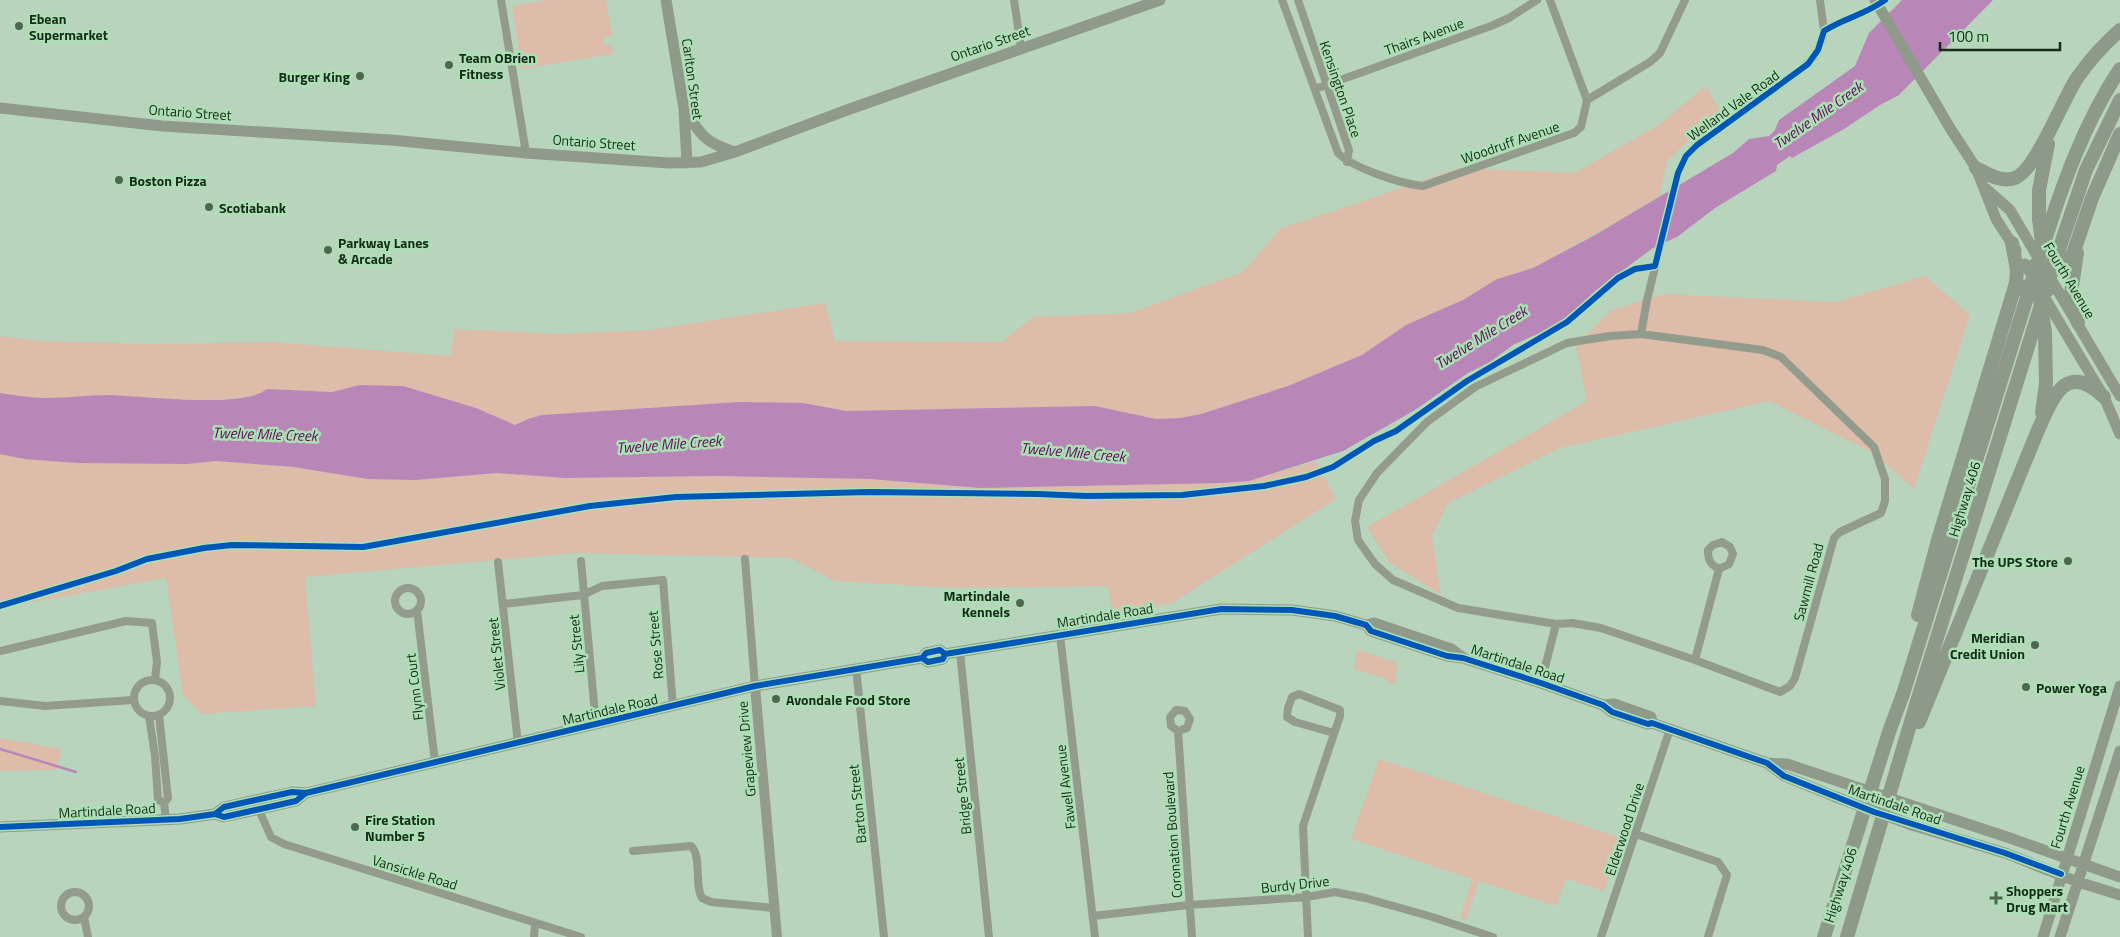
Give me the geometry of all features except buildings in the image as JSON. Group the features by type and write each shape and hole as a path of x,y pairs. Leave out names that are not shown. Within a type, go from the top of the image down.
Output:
{"highway":[{"path":"1976,168 2000,179 2008,180 2019,176 2029,166 2069,92 2086,66 2120,30"},
{"name":"Highway 406","path":"1824,937 2060,197 2092,119 2120,68"},
{"name":"Highway 406","path":"1847,937 2061,241 2086,170 2120,100"},
{"path":"2033,264 2040,219 2039,190 2043,162 2061,108"},
{"path":"2033,264 2055,270 2063,267 2070,260 2080,238 2095,191 2120,134"},
{"path":"2078,323 2071,287 2080,238"},
{"path":"1889,732 1938,540 2014,295 2017,276 2012,243"},
{"path":"2012,243 2033,264 2050,290 2070,311"},
{"path":"2030,244 2033,264"},
{"path":"2014,295 2028,285 2050,290"},
{"path":"2038,430 2046,384 2045,333 2050,290"},
{"path":"2050,290 2052,310"},
{"path":"1893,785 2038,430 2056,394 2068,383 2082,382 2093,387 2104,397"}],"main road":[{"name":"Carlton Street","path":"666,0 684,109 687,163"},
{"name":"Ontario Street","path":"0,108 164,126 391,140 526,153 687,163 701,162 736,152 847,110 1160,0"},
{"name":"Fourth Avenue","path":"1875,0 1950,128 1976,168 1996,219 2012,243"},
{"path":"684,109 701,135 717,146 736,152"},
{"name":"Fourth Avenue","path":"1984,187 2010,210 2030,244"},
{"name":"Fourth Avenue","path":"2033,264 2050,290"},
{"path":"2052,310 2104,397 2120,434"},
{"name":"Fourth Avenue","path":"2070,311 2120,396"},
{"name":"Martindale Road","path":"215,814 224,807 292,792 306,793 673,707 754,686 922,658 928,662 943,659 944,654 1221,609 1241,608 1292,610 1335,616 1366,626 1371,631 1447,656 1463,658 1541,683 1603,705 1612,712 1648,724 1652,722 1767,763 1787,764 2068,857 2120,877"},
{"name":"Fourth Avenue","path":"2042,937 2120,686"},
{"path":"2060,937 2120,751"},
{"name":"Martindale Road","path":"1767,763 1784,776 1836,797 1912,824 2005,853 2062,874 2078,882 2120,895"},
{"name":"Martindale Road","path":"0,828 166,819 215,814 224,817 296,801 306,793"}],"street":[{"path":"501,0 526,153"},
{"path":"1014,0 1021,48"},
{"name":"Kensington Place","path":"1282,0 1338,153 1347,162"},
{"name":"Kensington Place","path":"1298,0 1349,150 1347,162"},
{"name":"Thairs Avenue","path":"1315,89 1491,26 1509,18 1537,0"},
{"path":"1550,0 1587,100 1660,54 1685,0"},
{"name":"Welland Vale Road","path":"1641,334 1647,300 1678,173 1686,156 1697,145 1798,72 1814,57 1824,31 1820,0"},
{"name":"Woodruff Avenue","path":"1347,162 1410,185 1423,186 1574,133 1581,127 1587,100"},
{"path":"1541,683 1556,624 1458,608 1393,580 1375,564 1358,540 1355,521 1359,500 1377,473 1427,422 1475,387 1567,343 1610,336 1641,334"},
{"name":"Sawmill Road","path":"1556,624 1572,623 1601,628 1695,660 1775,692 1780,692 1790,686 1795,678 1834,538 1840,532 1881,513 1885,501 1885,479 1874,447 1781,357 1763,350 1641,334"},
{"name":"Grapeview Drive","path":"745,559 754,686 777,937"},
{"name":"Lily Street","path":"581,561 596,725"},
{"name":"Violet Street","path":"498,562 518,744"},
{"path":"1695,660 1719,569"},
{"name":"Rose Street","path":"583,595 602,586 662,580 673,707"},
{"path":"504,604 583,595"},
{"name":"Flynn Court","path":"417,610 435,762"},
{"path":"0,651 126,621 152,622 157,662 155,679"},
{"name":"Fawell Avenue","path":"1060,635 1095,937"},
{"name":"Bridge Street","path":"960,652 989,937"},
{"name":"Barton Street","path":"856,668 884,937"},
{"path":"155,679 166,685 170,696 168,707 159,715 150,716 140,712 134,700 139,684 155,679"},
{"path":"1308,937 1302,826 1340,716 1340,710 1299,694 1292,697 1287,717 1295,722 1334,733"},
{"path":"0,701 46,706 134,700"},
{"path":"159,715 168,798 164,803 166,819"},
{"path":"150,716 158,800 164,803"},
{"name":"Elderwood Drive","path":"1601,937 1670,729"},
{"name":"Coronation Boulevard","path":"1178,731 1192,937"},
{"name":"Vansickle Road","path":"259,810 272,836 284,844 581,937"},
{"path":"1636,834 1718,862 1727,875 1708,937"},
{"path":"633,851 691,846 695,851 702,898 711,902 774,908"},
{"name":"Burdy Drive","path":"1093,916 1189,905 1307,898 1335,892 1365,898 1493,937"},
{"path":"84,917 88,937"},
{"path":"534,937 535,923"}],"shaded area":[{"path":"549,0 606,0 612,36 603,38 605,46 612,45 613,54 522,69 512,6"},
{"path":"1706,86 1720,111 1667,161 1660,195 1624,218 1533,268 1497,279 1463,300 1406,325 1362,355 1288,386 1201,414 1180,418 1156,419 1095,406 846,411 803,403 739,402 542,415 515,425 476,408 360,385 332,392 268,389 255,395 238,399 216,400 110,395 39,398 0,393 0,336 40,341 155,344 271,342 451,356 454,329 557,334 649,330 825,303 835,341 1002,342 1033,317 1130,313 1243,272 1281,228 1458,168 1574,173 1657,126"},
{"path":"1925,276 1970,315 1914,489 1873,453 1769,401 1560,448 1448,503 1432,536 1441,595 1389,562 1367,527 1587,401 1576,347 1610,311 1664,294 1836,302"},
{"path":"0,454 24,459 77,463 187,464 216,461 293,467 368,479 417,480 497,473 565,478 716,476 869,479 980,488 1249,481 1316,461 1336,499 1172,603 1112,613 1108,586 956,588 835,581 790,558 576,553 305,577 316,706 201,714 183,695 166,578 0,608"},
{"path":"1357,650 1398,663 1395,684 1388,683 1389,680 1354,669"},
{"path":"0,738 62,749 56,770 0,771"},
{"path":"1379,759 1621,838 1604,891 1566,879 1556,906 1479,881 1466,920 1460,919 1472,879 1351,839"}],"water":[{"name":"Twelve Mile Creek","path":"1902,0 1993,0 1899,95 1844,129 1792,158 1790,156 1777,165 1776,171 1715,208 1677,237 1653,248 1595,291 1562,323 1513,345 1490,362 1468,373 1415,410 1343,451 1249,481 980,488 869,479 716,476 565,478 497,473 416,480 368,479 293,467 216,461 187,464 77,463 24,459 0,454 0,393 39,398 110,395 215,400 237,399 255,395 267,389 332,392 360,385 403,386 476,408 515,425 542,415 739,402 803,403 846,411 1095,406 1156,419 1180,418 1201,414 1288,386 1362,355 1406,325 1463,300 1497,279 1533,268 1595,235 1733,153 1749,139 1769,136 1775,130 1779,120 1855,66 1869,33"}],"waterway":[{"path":"0,749 76,772"}],"cycle path":[{"path":"0,606 116,571 147,559 204,548 232,545 363,547 590,506 676,497 869,492 1086,496 1182,495 1264,486 1306,477 1333,467 1374,441 1396,431 1467,381 1567,322 1618,278 1635,269 1655,266 1678,173 1686,156 1697,145 1808,64 1818,50 1824,31 1871,9 1885,0"},
{"path":"922,658 926,653 940,650 945,654 1221,609 1292,610 1335,616 1366,625 1371,631 1447,656 1463,658 1541,683 1603,705 1612,712 1648,724 1652,723 1767,763 1784,776 1874,812 2005,853 2061,874"},
{"path":"215,814 224,807 292,792 306,793 755,686 922,658 928,662 943,659 945,654"},
{"path":"0,827 180,819 215,814 224,817 296,801 306,793"}],"place":[{"name":"Ebean Supermarket","path":"19,26"},
{"name":"Team OBrien Fitness","path":"449,65"},
{"name":"Burger King","path":"360,76"},
{"name":"Boston Pizza","path":"119,180"},
{"name":"Scotiabank","path":"209,207"},
{"name":"Parkway Lanes & Arcade","path":"328,250"},
{"name":"The UPS Store","path":"2068,561"},
{"name":"Martindale Kennels","path":"1020,603"},
{"name":"Meridian Credit Union","path":"2035,645"},
{"name":"Power Yoga","path":"2026,687"},
{"name":"Avondale Food Store","path":"776,699"},
{"name":"Fire Station Number 5","path":"355,827"},
{"name":"Shoppers Drug Mart","path":"1996,898"}]}
